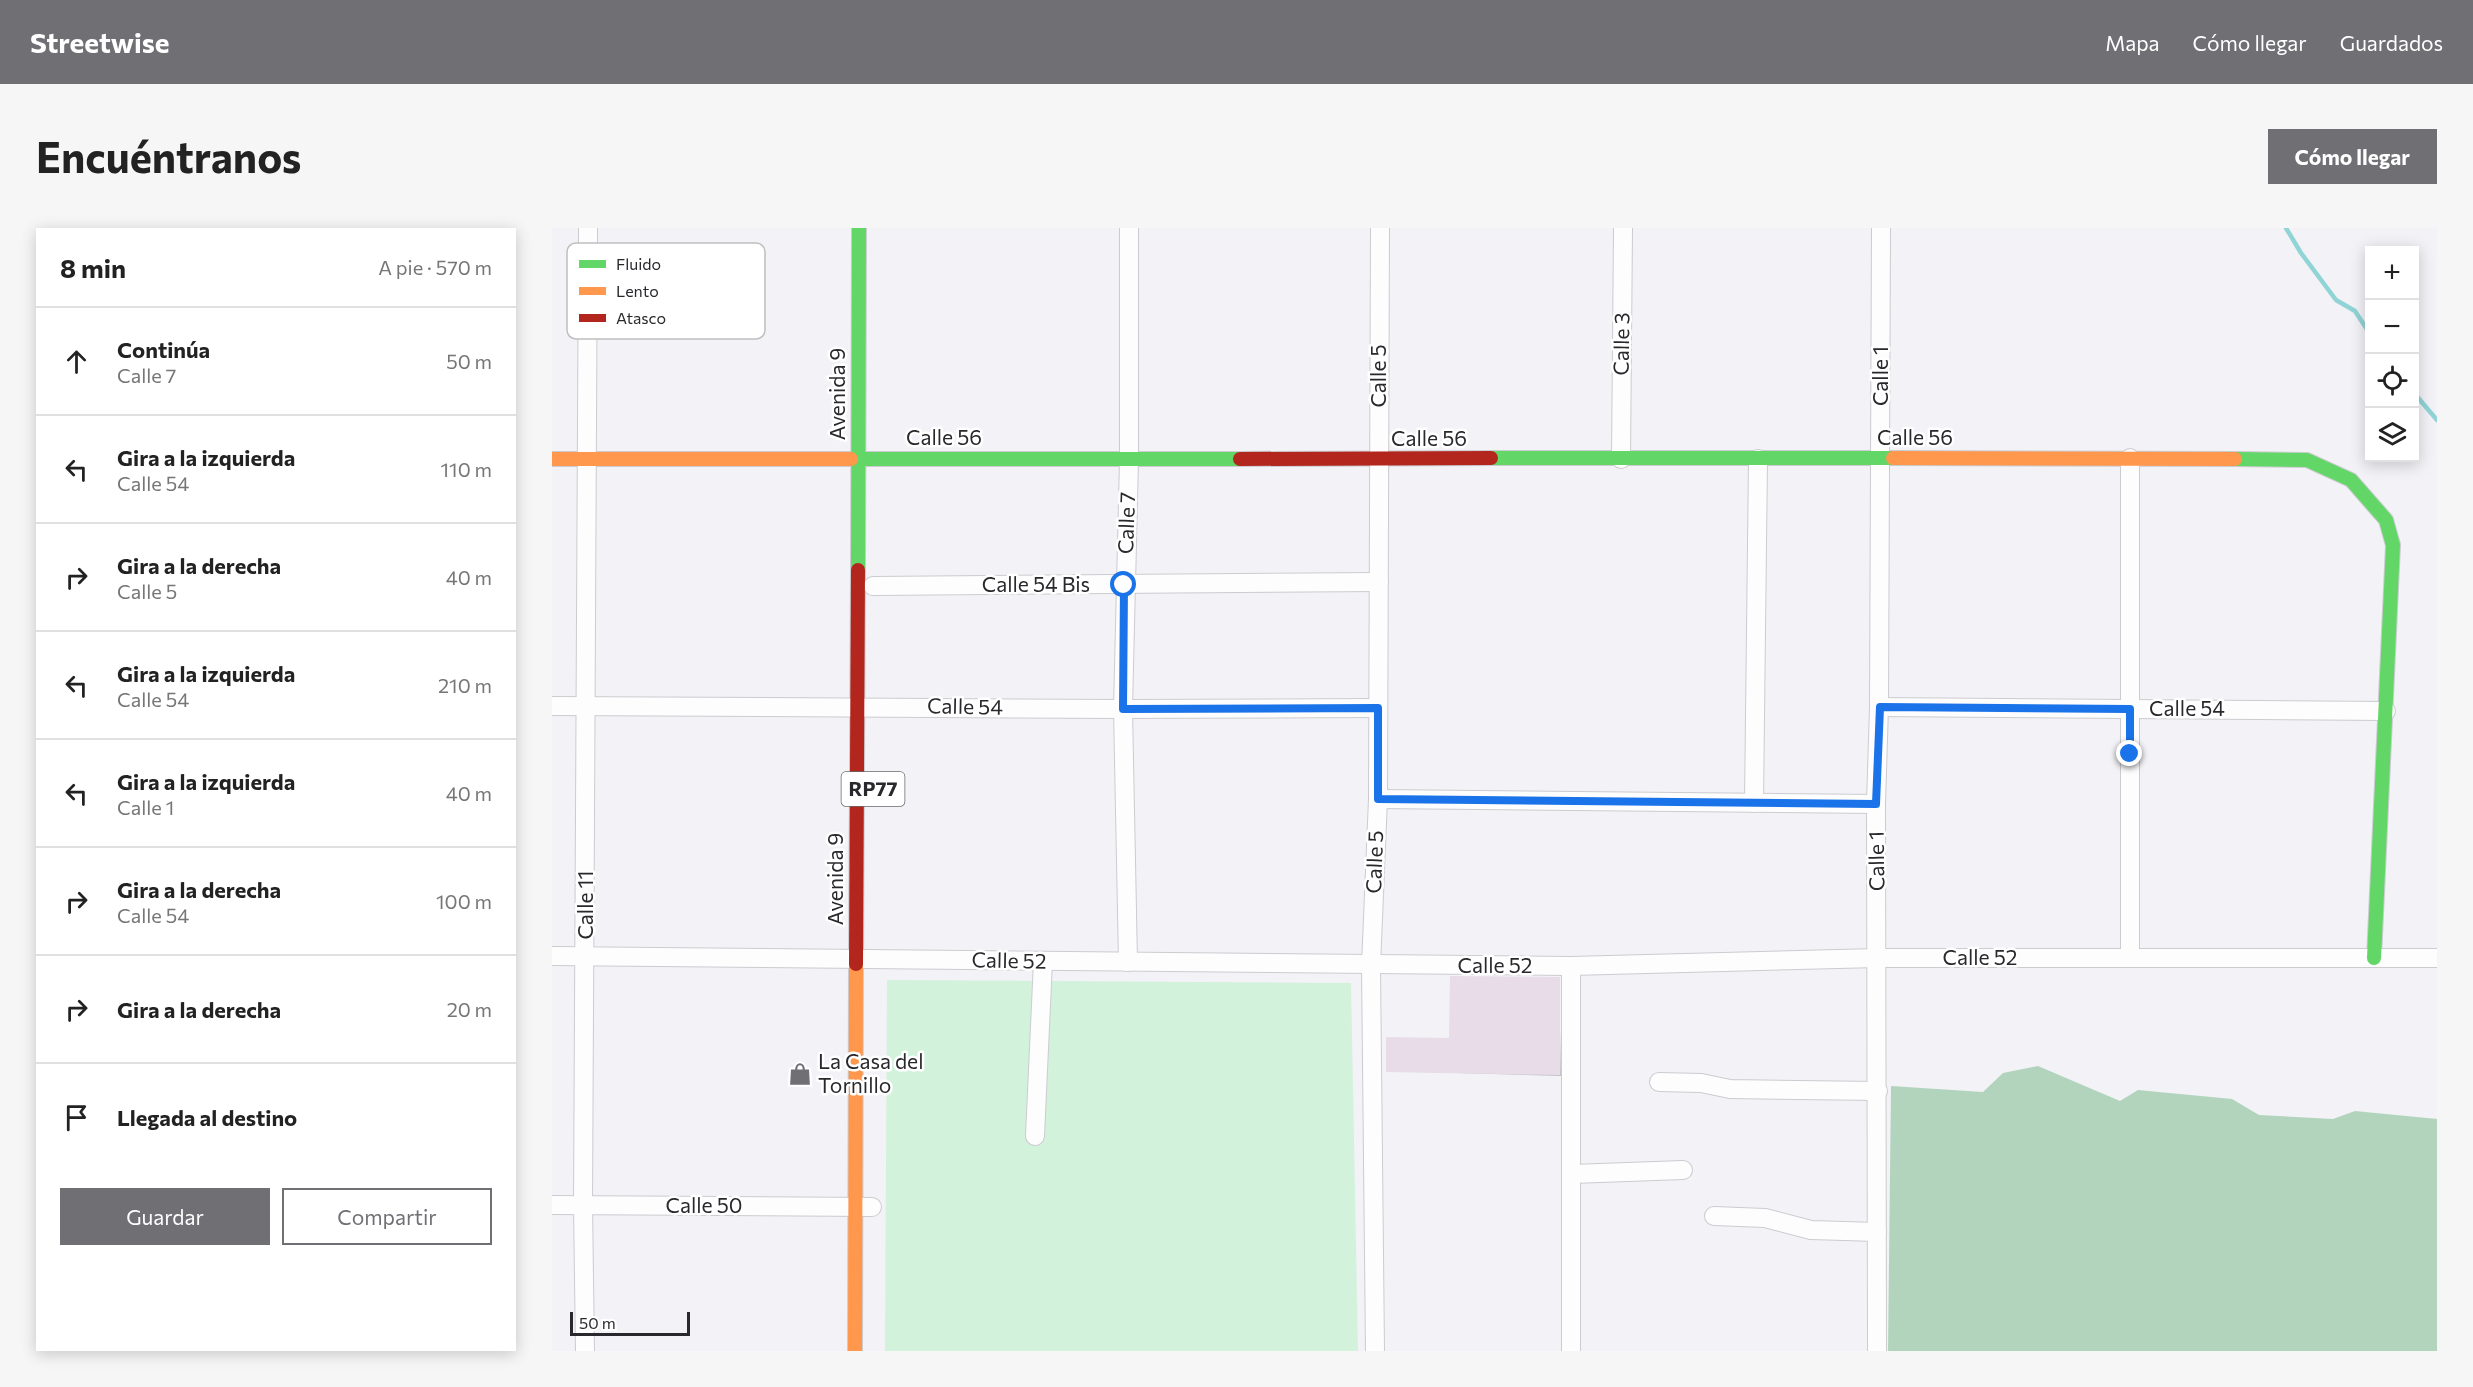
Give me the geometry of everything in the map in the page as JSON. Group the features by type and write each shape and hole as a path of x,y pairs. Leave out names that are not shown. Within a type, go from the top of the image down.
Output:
{"street":[{"name":"Calle 11","path":"588,228 588,243"},
{"name":"Avenida 9","path":"855,1351 868,1206 869,707 859,459 859,228"},
{"name":"Calle 7","path":"1128,963 1123,709 1124,585 1129,460 1129,228"},
{"name":"Calle 5","path":"1375,1351 1371,966 1378,799 1380,228"},
{"name":"Calle 3","path":"1621,459 1623,228"},
{"name":"Calle 1","path":"1877,1351 1876,804 1880,707 1881,228"},
{"name":"Calle 11","path":"585,1351 583,1205 588,339"},
{"name":"Calle 56","path":"552,459 2130,458 2307,460 2351,480 2386,520 2393,545 2386,711"},
{"path":"2130,458 2130,958"},
{"path":"1754,803 1758,459"},
{"name":"Calle 54 Bis","path":"873,586 1379,582"},
{"name":"Calle 54","path":"552,706 1378,708"},
{"name":"Calle 54","path":"1880,707 2386,711"},
{"path":"2374,958 2386,711"},
{"path":"1378,799 1876,804"},
{"name":"Calle 52","path":"552,956 1371,966 1571,966 1878,958 2437,958"},
{"path":"1035,1136 1043,961"},
{"path":"1571,966 1571,1351"},
{"path":"1659,1082 1701,1083 1730,1089 1878,1091"},
{"path":"1572,1174 1683,1170"},
{"name":"Calle 50","path":"552,1205 868,1206"},
{"path":"1714,1216 1765,1218 1811,1230 1877,1232"}],"green space":[{"path":"887,980 1351,983 1358,1351 885,1351"},
{"path":"2038,1066 2120,1101 2138,1090 2232,1099 2259,1115 2333,1119 2355,1111 2437,1119 2437,1351 1888,1351 1891,1086 1983,1092 2003,1073"}],"building":[{"path":"1450,976 1560,977 1560,1075 1386,1072 1386,1037 1449,1038"}],"waterway":[{"path":"2286,228 2301,253 2336,300 2355,311 2365,326"},
{"path":"2419,399 2437,420"}],"traffic: fast":[{"path":"858,570 859,228"},
{"path":"1491,458 1893,458"},
{"path":"851,459 1240,459"},
{"path":"2235,459 2307,460 2351,480 2386,520 2393,545 2374,958"}],"traffic: slow":[{"path":"1893,458 2235,459"},
{"path":"552,459 851,459"},
{"path":"855,1351 856,964"}],"traffic: jam":[{"path":"1240,459 1491,458"},
{"path":"856,964 858,570"}],"place":[{"name":"La Casa del Tornillo","path":"800,1074"}],"route":[{"path":"1124,585 1123,709 1378,708 1378,799 1876,804 1880,707 2130,709 2130,754"}]}
